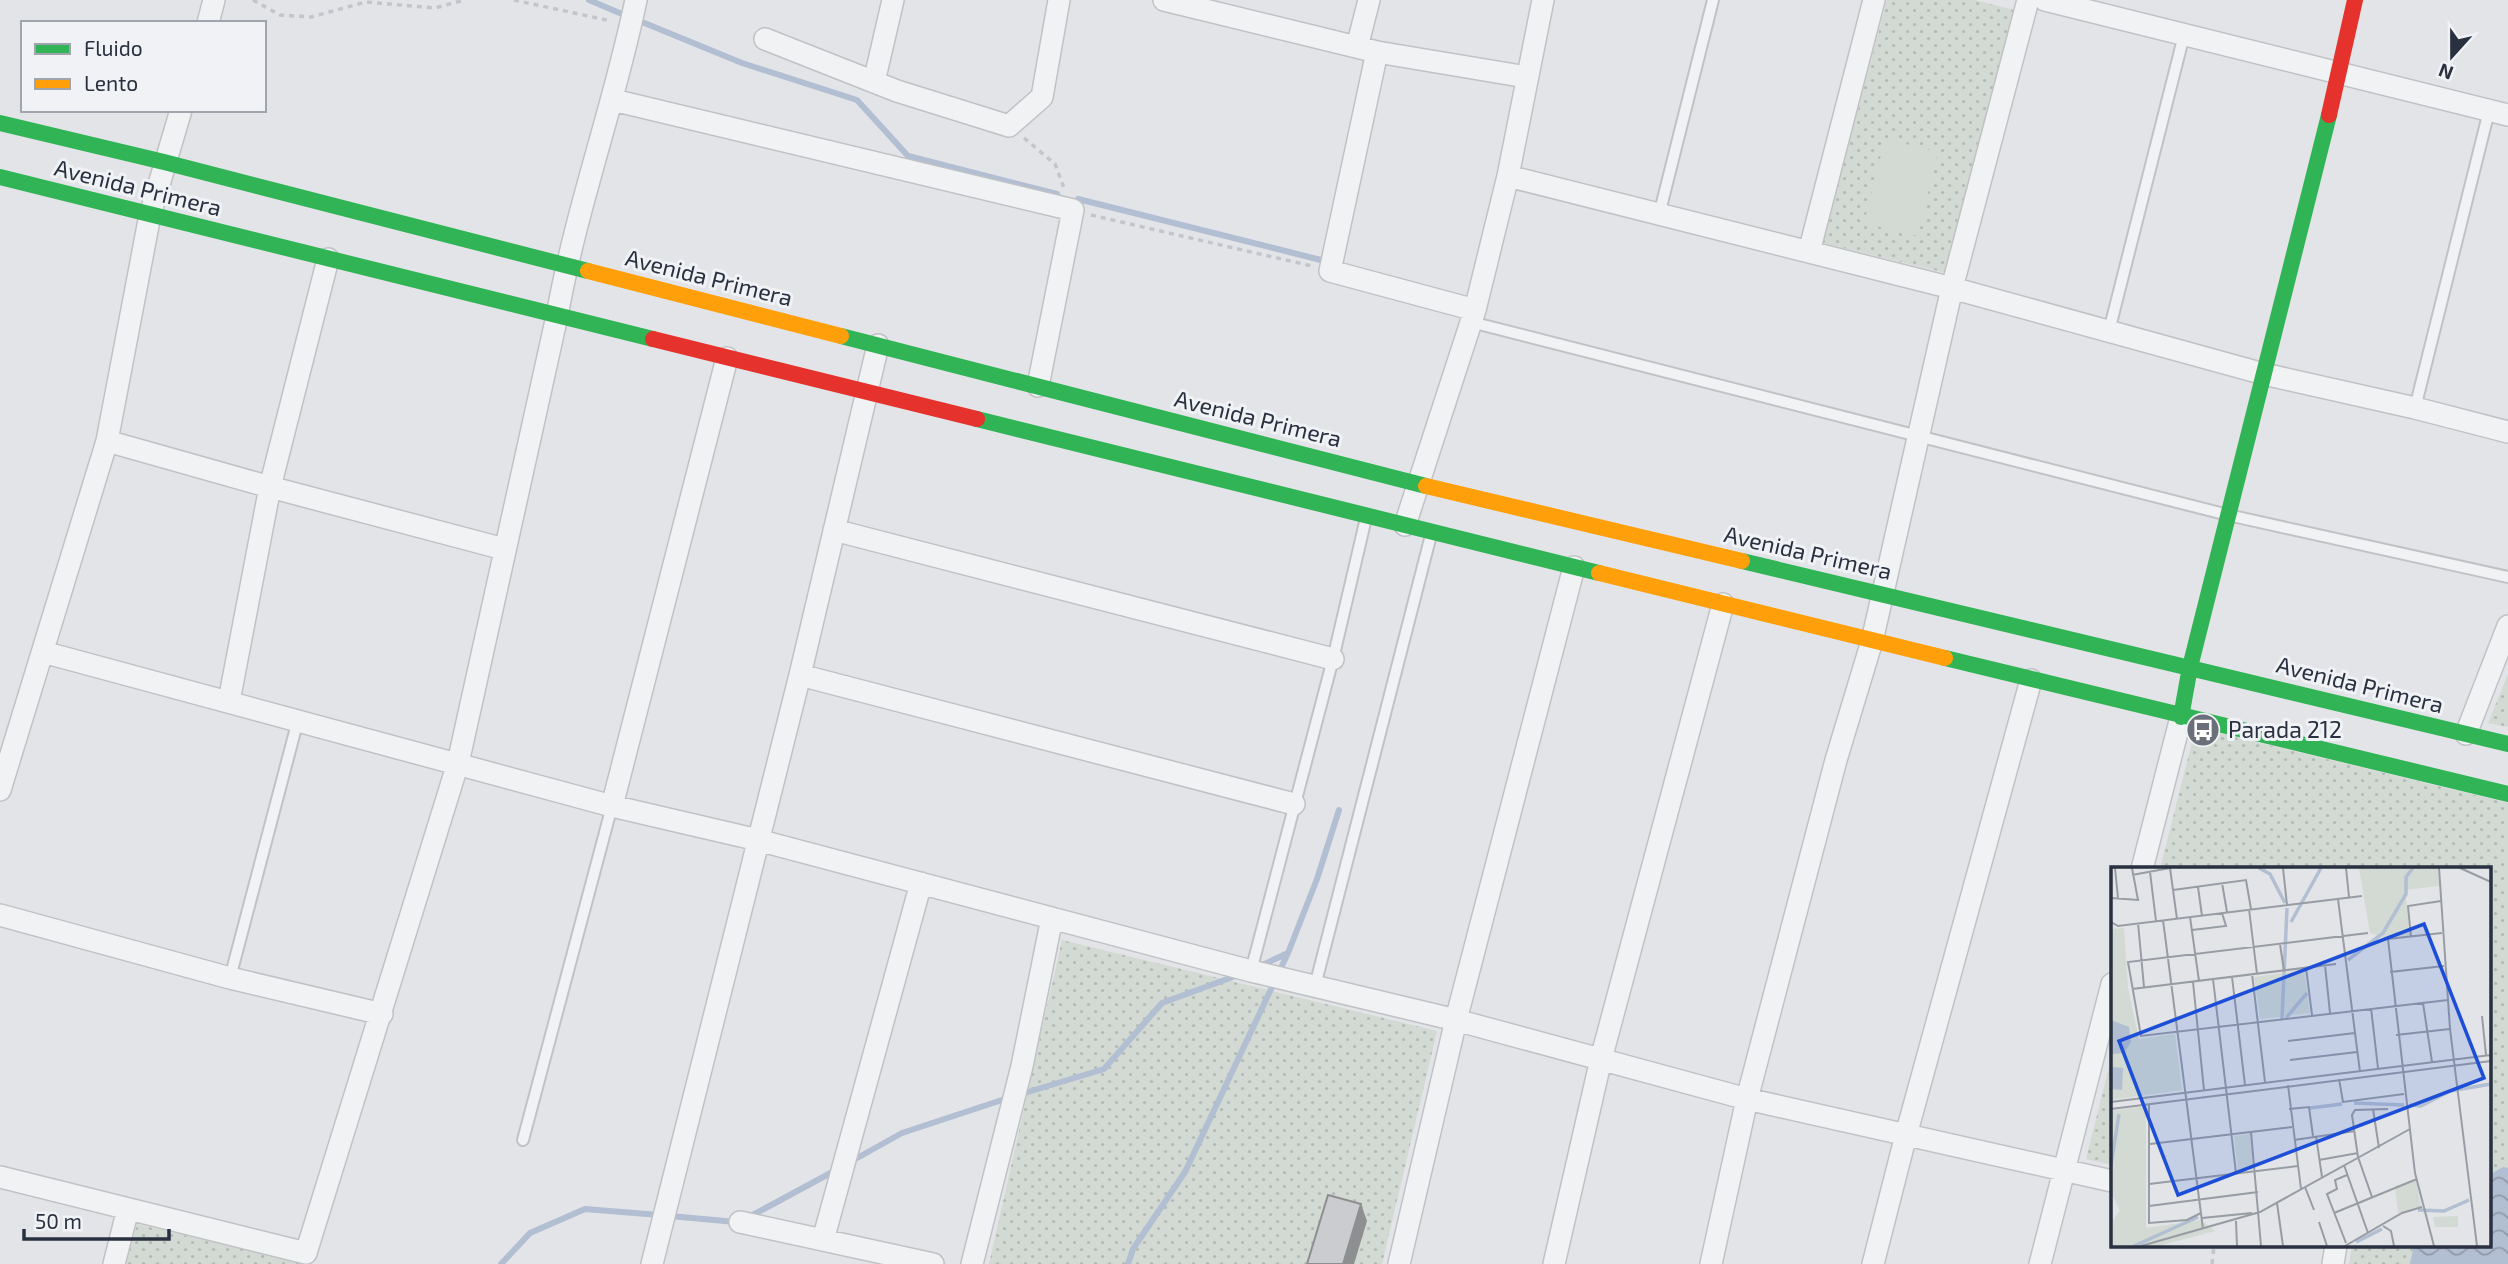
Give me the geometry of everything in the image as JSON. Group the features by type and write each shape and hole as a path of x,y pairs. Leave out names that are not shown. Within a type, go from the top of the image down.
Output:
{"main road":[{"path":"2181,717 2190,667 2340,73 2355,0"},
{"name":"Avenida Primera","path":"0,123 164,162 1418,484 2508,744"},
{"name":"Avenida Primera","path":"0,177 2181,717 2508,794"}],"street":[{"path":"209,21 214,0"},
{"path":"0,1177 306,1253 458,763 558,316 566,265 613,100 636,0"},
{"path":"874,82 893,0"},
{"path":"765,39 874,82 1009,126 1042,97 1059,0"},
{"path":"1164,0 1367,50 1526,77"},
{"path":"1369,0 1367,50 1330,271 1473,316"},
{"path":"1405,525 1473,316 1508,176 1542,0"},
{"path":"1809,252 1874,0"},
{"path":"1711,1264 1747,1099 1836,760 1872,640 1952,288 2028,0"},
{"path":"2045,0 2498,113"},
{"path":"613,100 1073,210 1038,386"},
{"path":"0,790 107,441 150,215 180,112"},
{"path":"1508,176 1952,288 2264,374 2508,432"},
{"path":"229,701 270,487 328,259"},
{"path":"652,1264 800,675 878,345"},
{"path":"612,806 727,358"},
{"path":"107,441 504,549"},
{"path":"834,530 1333,659"},
{"path":"1399,1264 1456,1020 1574,567"},
{"path":"1554,1264 1601,1059 1723,604"},
{"path":"2466,734 2508,626"},
{"path":"43,652 612,806 758,840 1251,971 1456,1020 1747,1099 2111,1181"},
{"path":"800,675 1294,804"},
{"path":"1873,1264 2031,680"},
{"path":"2143,867 2181,717"},
{"path":"823,1240 921,883"},
{"path":"0,915 230,978 382,1014"},
{"path":"972,1264 1022,1066 1052,918"},
{"path":"2040,1264 2111,988"},
{"path":"114,1264 128,1209"},
{"path":"740,1222 823,1240 856,1251 933,1264"},
{"path":"2333,1264 2336,1246"}],"lane":[{"path":"1658,215 1713,0"},
{"path":"2109,331 2184,35"},
{"path":"2415,408 2498,113"},
{"path":"1473,316 1919,436 2228,515 2508,577"},
{"path":"1251,971 1333,659 1367,516"},
{"path":"1315,986 1432,532"},
{"path":"230,978 298,720"},
{"path":"523,1140 612,806"}],"path":[{"path":"253,0 280,15 311,17 366,2 435,8 464,0"},
{"path":"514,0 631,26"},
{"path":"1009,126 1055,164 1073,210 1330,271"},
{"path":"2212,1264 2214,1246"}],"shaded area":[{"path":"1887,0 1975,0 2014,10 1946,273 1823,243"},
{"path":"1885,139 1938,152 1918,236 1864,223"},
{"path":"2508,674 2508,727 2488,723"},
{"path":"2211,731 2508,803 2508,1264 2349,1264 2352,1246 2490,1246 2490,867 2161,867 2192,742"},
{"path":"1062,940 1437,1031 1382,1264 989,1264"},
{"path":"2111,1059 2111,1165 2086,1159"},
{"path":"137,1224 307,1264 126,1264"}],"water":[{"path":"2503,1167 2508,1168 2508,1264 2410,1264 2414,1246 2490,1246 2490,1174"}],"building":[{"path":"1328,1195 1361,1204 1343,1264 1307,1264"}],"waterway":[{"path":"589,0 622,14"},
{"path":"642,22 742,63 857,100 908,156 1057,194"},
{"path":"1078,199 1321,260"},
{"path":"1258,967 1288,953 1317,879 1339,810"},
{"path":"1128,1264 1133,1249 1185,1172 1288,953"},
{"path":"1018,1095 1104,1069 1162,1003 1238,975"},
{"path":"850,1162 902,1133 1008,1098"},
{"path":"749,1217 838,1169"},
{"path":"501,1264 530,1233 585,1209 659,1215"},
{"path":"670,1216 736,1222"}],"traffic: fast":[{"path":"2181,717 2190,667 2329,115"},
{"path":"0,123 164,162 588,271"},
{"path":"0,177 653,339"},
{"path":"841,336 1426,486"},
{"path":"977,419 1599,573"},
{"path":"1742,561 2508,744"},
{"path":"1945,658 2508,794"}],"traffic: slow":[{"path":"588,271 841,336"},
{"path":"1426,486 1742,561"},
{"path":"1599,573 1945,658"}],"traffic: jam":[{"path":"2329,115 2355,0"},
{"path":"653,339 977,419"}],"place":[{"name":"Parada 212","path":"2203,730"}]}
